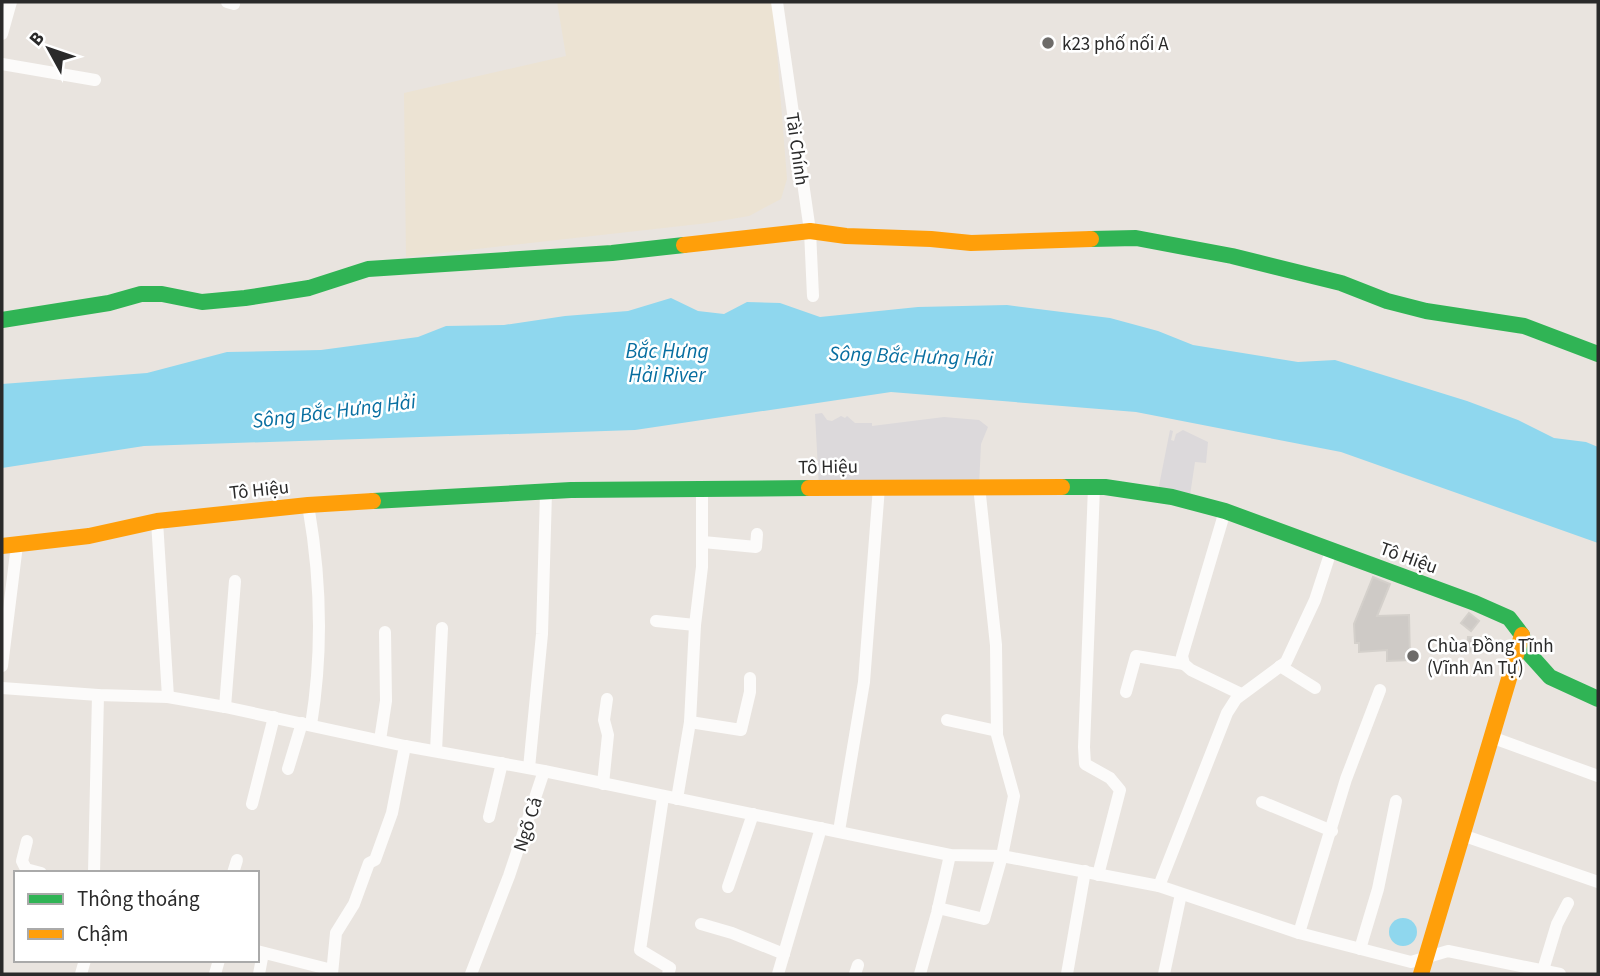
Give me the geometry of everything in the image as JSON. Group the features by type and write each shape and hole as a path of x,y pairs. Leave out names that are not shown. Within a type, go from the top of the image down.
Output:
{"street":[{"path":"2,34 11,2"},
{"name":"Tài Chính","path":"778,2 810,231 813,296"},
{"path":"2,64 95,80"},
{"path":"2,320 108,303 141,294 162,294 201,302 245,298 309,288 368,269 612,253 810,231 846,236 971,243 1136,238 1231,256 1341,283 1387,301 1426,311 1524,326 1598,354"},
{"path":"938,908 984,919 1002,856 1014,796 997,731 996,645 979,486"},
{"path":"839,831 864,682 879,487"},
{"path":"1067,974 1092,873 1120,790 1110,778 1086,764 1084,747 1094,487"},
{"name":"Tô Hiệu","path":"9,545 89,536 157,521 308,505 546,492 702,488 1094,487 1172,497 1225,511 1475,603 1509,618 1522,635 1525,649 1550,677 1598,699"},
{"path":"677,799 690,722 695,625 702,567 702,488"},
{"path":"529,768 542,634 546,492"},
{"path":"288,769 306,724 318,681 318,587 315,544 308,505"},
{"path":"1184,664 1182,656 1225,511"},
{"path":"157,521 169,697"},
{"path":"703,542 756,547 757,534"},
{"path":"2,666 9,545"},
{"path":"1159,886 1223,722 1241,694 1286,662 1315,600 1331,551"},
{"path":"225,706 235,582"},
{"path":"656,621 695,625"},
{"path":"436,751 442,628"},
{"path":"380,740 386,701 385,632"},
{"path":"1421,974 1522,635"},
{"path":"1126,692 1136,656 1184,664 1241,694"},
{"path":"1280,666 1315,688"},
{"path":"690,722 741,730 750,692 750,678"},
{"path":"2,688 169,697 225,706 343,735 529,768 950,855 1002,856 1159,886 1299,933 1410,962 1448,951 1560,974"},
{"path":"1299,933 1346,779 1380,690"},
{"path":"94,871 97,695"},
{"path":"603,784 607,699"},
{"path":"252,804 274,717"},
{"path":"947,720 997,731"},
{"path":"1490,737 1598,775"},
{"path":"259,974 260,952 332,972 336,933 354,904 369,863 375,860 391,813 405,746"},
{"path":"489,817 502,763"},
{"name":"Ngõ Cả","path":"471,974 509,876 544,771"},
{"path":"663,797 640,950 670,968 668,974"},
{"path":"1360,949 1378,889 1396,801"},
{"path":"1262,802 1332,831"},
{"path":"728,887 753,814"},
{"path":"778,974 821,828"},
{"path":"1462,835 1598,881"},
{"path":"27,841 22,861 26,869 34,871"},
{"path":"919,974 950,855"},
{"path":"1164,974 1181,894"},
{"path":"1544,970 1557,924 1568,903"},
{"path":"701,924 784,954"}],"shaded area":[{"path":"557,2 773,2 787,179 781,199 749,216 708,223 406,257 404,93 566,56"},
{"path":"822,413 827,420 847,416 855,423 872,423 872,426 944,417 979,420 988,427 981,444 979,486 819,488 815,414"},
{"path":"1170,430 1173,431 1171,440 1174,441 1176,434 1183,430 1208,442 1206,463 1195,462 1189,502 1157,496"}],"water":[{"name":"Bắc Hưng Hải River","path":"671,298 698,311 724,314 747,302 780,303 820,317 918,307 1007,305 1110,318 1158,331 1193,345 1298,362 1335,360 1467,401 1518,420 1554,438 1586,442 1598,447 1598,543 1341,452 1136,412 891,392 635,430 144,446 2,468 2,384 147,373 227,352 321,350 418,337 446,326 504,325 628,311"},
{"path":"1403,918 1413,922 1417,932 1413,942 1403,946 1393,942 1389,932 1393,922"}],"building":[{"path":"1373,577 1390,584 1377,616 1409,615 1410,660 1387,661 1387,650 1359,652 1359,643 1355,643 1354,624"},
{"path":"1469,613 1479,621 1471,631 1461,623"},
{"path":"1468,637 1480,638 1479,652 1467,651"}],"traffic: fast":[{"path":"1091,239 1136,238 1232,256 1341,283 1387,301 1426,311 1524,326 1598,354"},
{"path":"2,320 109,303 141,294 162,294 202,302 245,298 309,288 368,269 612,253 684,245"},
{"path":"1062,487 1105,487 1172,497 1225,511 1475,603 1509,618 1522,635 1525,649 1550,677 1598,699"},
{"path":"373,501 571,490 809,488"}],"traffic: slow":[{"path":"684,245 810,231 846,236 971,243 1091,239"},
{"path":"809,488 1062,487"},
{"path":"2,546 89,536 157,521 373,501"},
{"path":"1421,974 1522,635"}],"place":[{"name":"k23 phố nối A","path":"1048,43"},
{"name":"Chùa Đồng Tĩnh (Vĩnh An Tự)","path":"1413,656"}],"water label":[{"name":"Sông Bắc Hưng Hải","path":"911,356"},
{"name":"Sông Bắc Hưng Hải","path":"334,411"}]}
